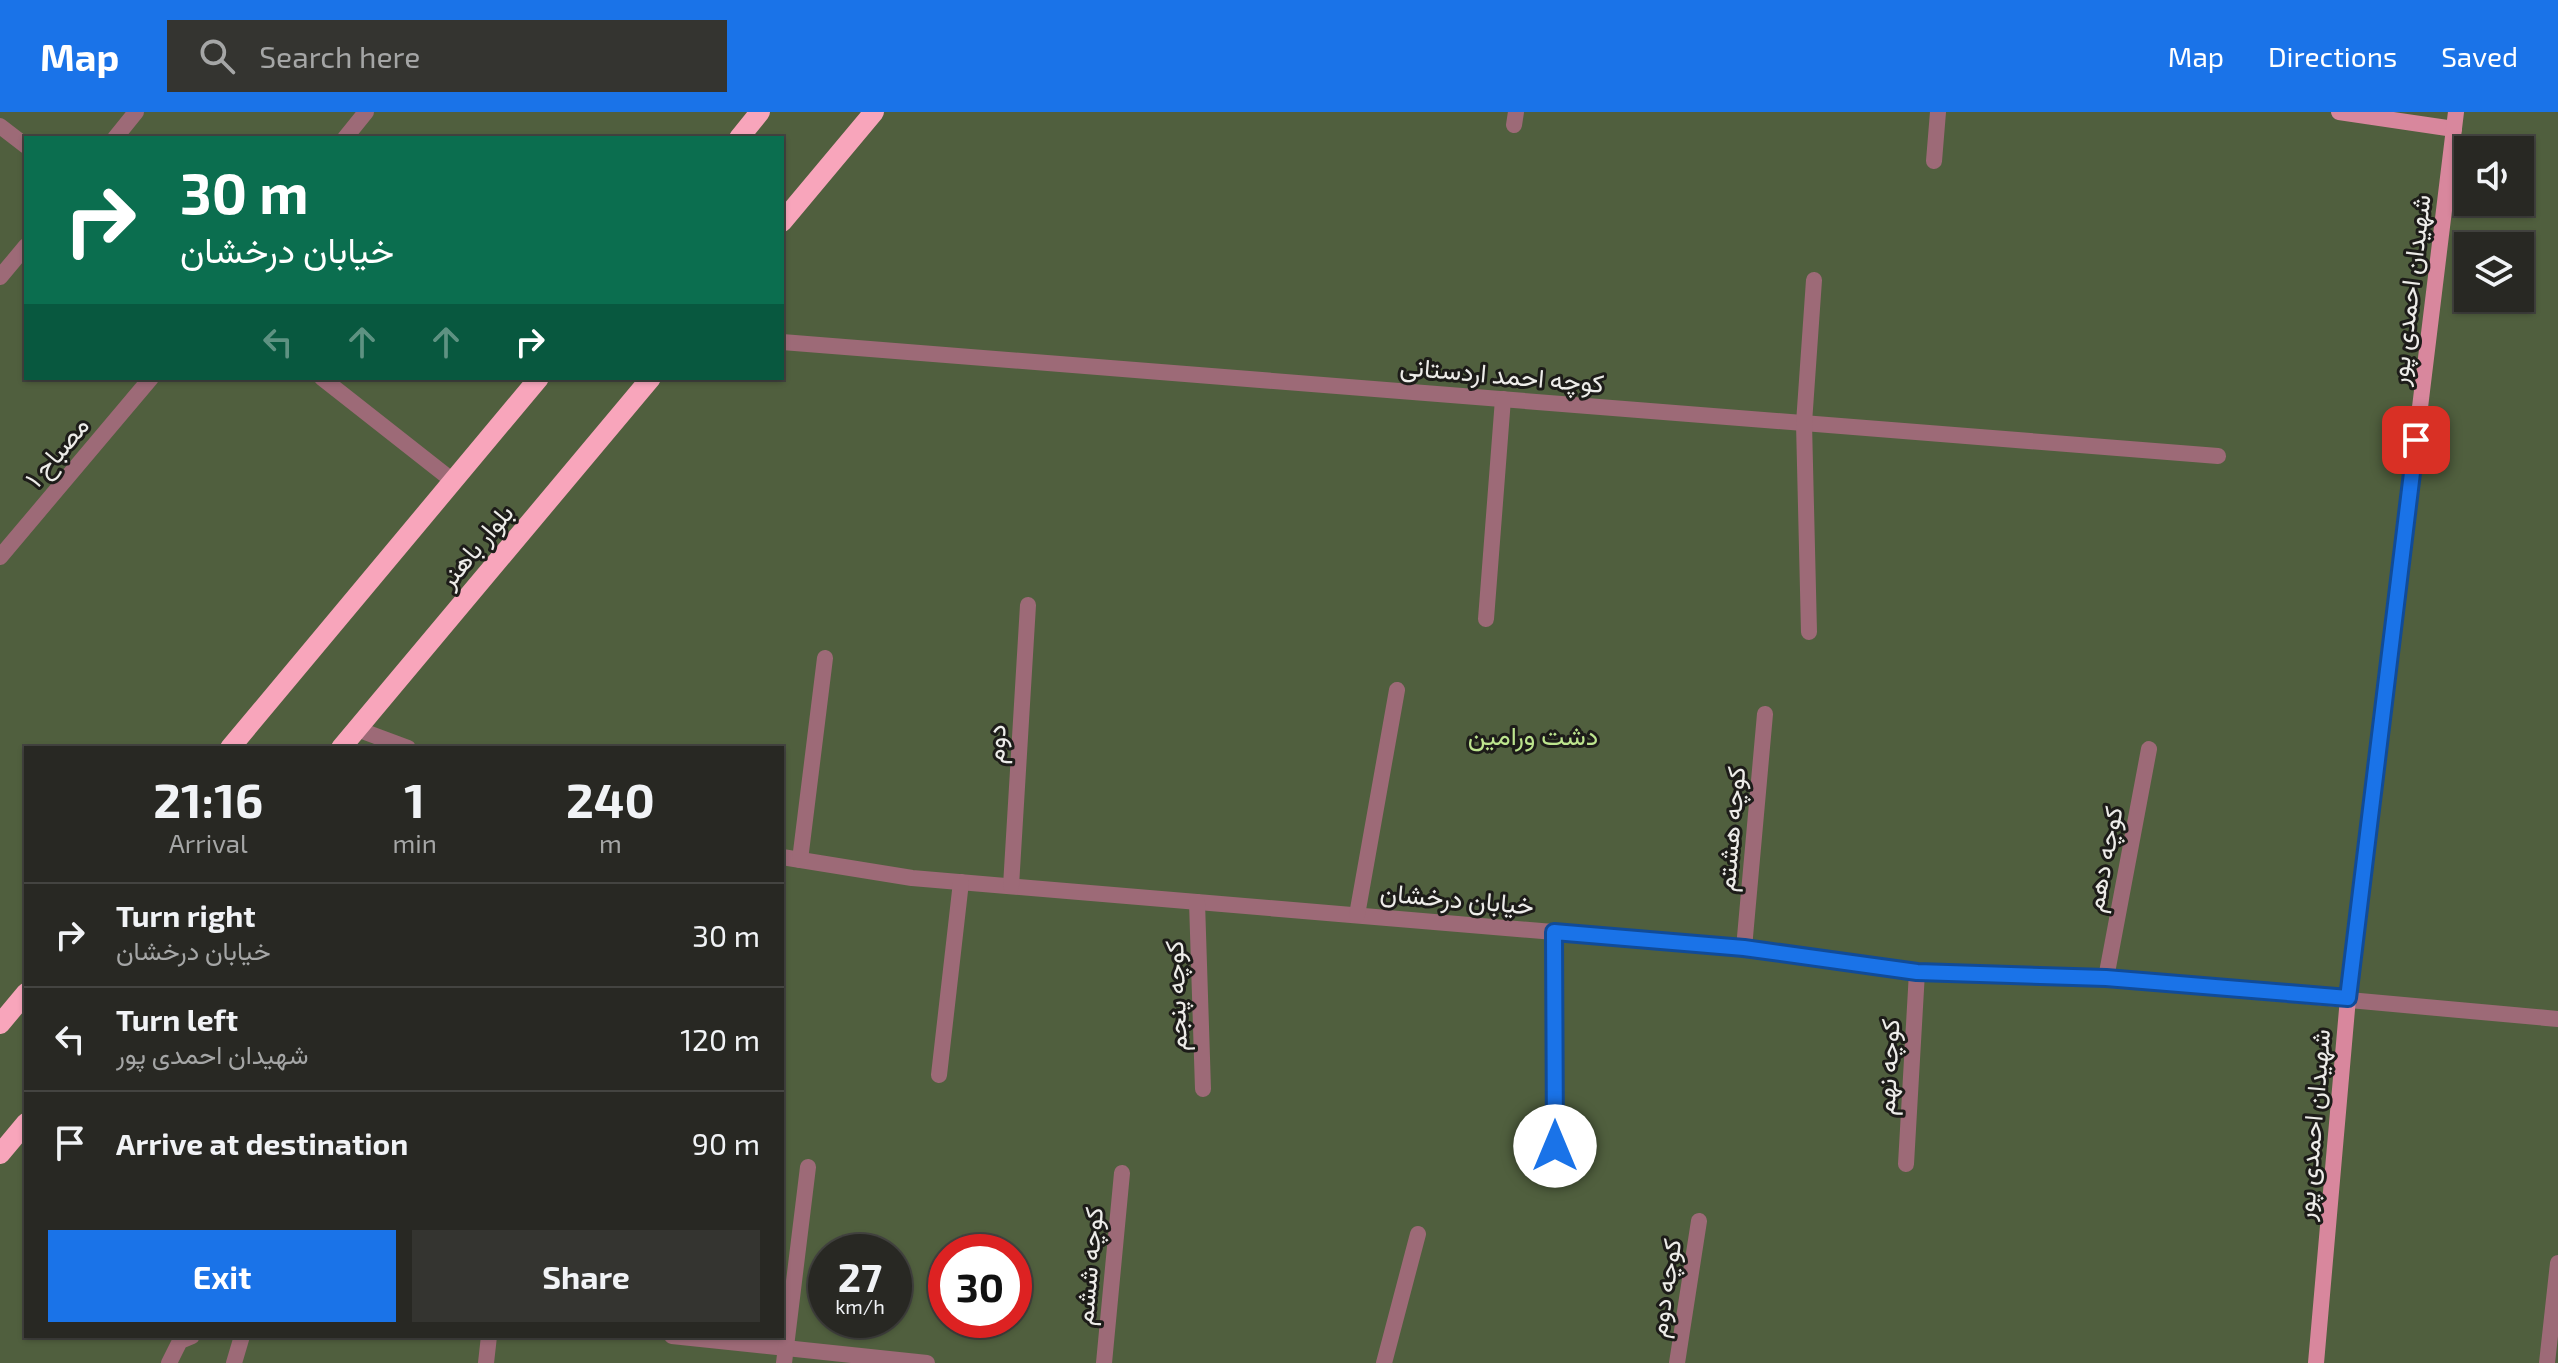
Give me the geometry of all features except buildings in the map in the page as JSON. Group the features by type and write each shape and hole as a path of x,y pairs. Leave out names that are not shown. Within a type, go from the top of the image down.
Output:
{"main road":[{"path":"741,136 760,112"},
{"path":"784,220 874,112"},
{"path":"232,746 537,380"},
{"name":"بلوار باهنر","path":"343,746 649,380"},
{"path":"0,1024 24,995"},
{"path":"0,1154 24,1125"}],"street":[{"path":"117,136 136,112"},
{"path":"347,136 366,112"},
{"path":"1934,161 1938,112"},
{"path":"2339,112 2454,129"},
{"name":"شهیدان احمدی پور","path":"2316,1363 2348,998 2456,112"},
{"path":"0,126 24,144"},
{"path":"0,277 24,248"},
{"path":"1809,632 1804,423 1814,280"},
{"name":"کوچه احمد اردستانی","path":"784,342 2218,456"},
{"name":"مصباح ۱","path":"0,557 149,380"},
{"path":"325,380 453,481"},
{"path":"1486,619 1503,399"},
{"name":"دوم","path":"1011,886 1028,605"},
{"path":"800,860 825,658"},
{"path":"1357,915 1397,690"},
{"name":"کوچه هشتم","path":"1744,948 1765,714"},
{"path":"357,729 403,746"},
{"name":"کوچه دهم","path":"2106,978 2149,749"},
{"name":"خیابان درخشان","path":"784,857 912,878 1744,948 1917,972 2106,978 2558,1019"},
{"path":"939,1075 961,882"},
{"name":"کوچه پنجم","path":"1197,902 1203,1089"},
{"path":"1554,932 1555,1146"},
{"name":"کوچه نهم","path":"1906,1164 1917,972"},
{"path":"784,1355 808,1167"},
{"name":"کوچه ششم","path":"1104,1363 1122,1173"},
{"name":"کوچه دوم","path":"1677,1363 1699,1221"},
{"path":"1384,1363 1418,1234"},
{"path":"2547,1363 2558,1263"},
{"path":"169,1363 180,1341 187,1338"},
{"path":"234,1363 241,1338"},
{"path":"486,1363 489,1338"},
{"path":"684,1338 784,1355 927,1363"}],"green space":[{"name":"دشت ورامین","path":"0,112 2558,112 2558,1363 0,1363"}],"route":[{"path":"1555,1146 1554,932 1744,948 1917,972 2106,978 2348,998 2416,440"}]}
